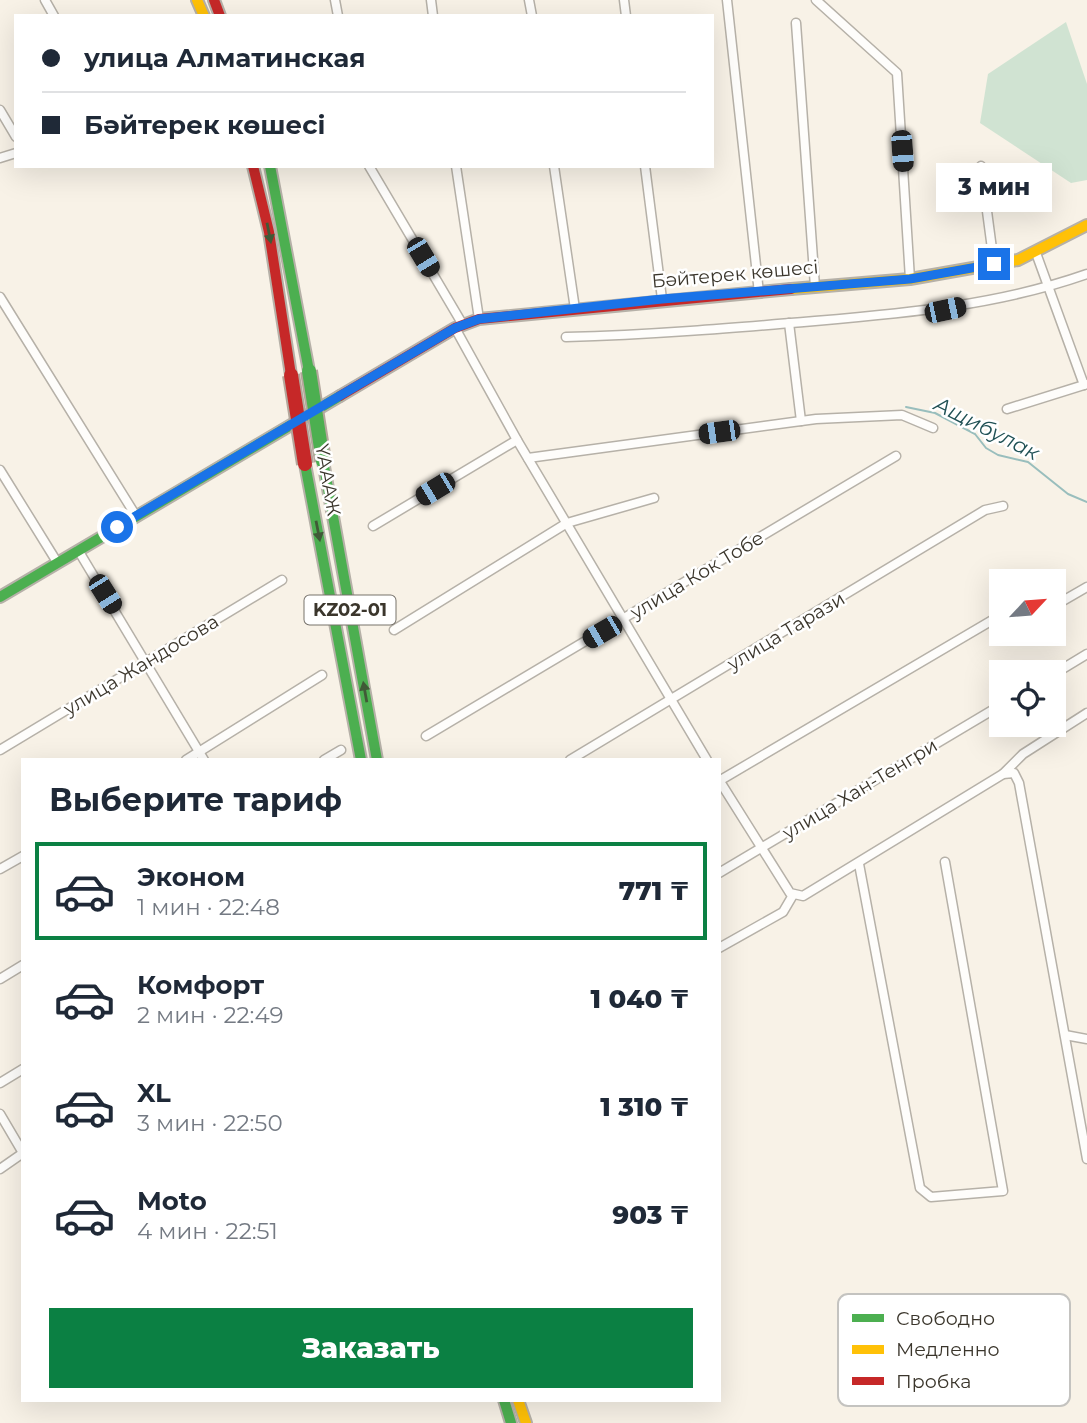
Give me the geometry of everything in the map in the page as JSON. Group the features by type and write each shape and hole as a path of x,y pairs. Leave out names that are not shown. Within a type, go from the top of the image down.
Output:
{"main road":[{"name":"ҮАААЖ","path":"253,168 269,232 305,464 360,758"},
{"name":"ҮАААЖ","path":"270,168 377,758"},
{"name":"Бәйтерек көшесі","path":"0,597 352,388 459,327 479,319 662,299 910,279 994,264 1036,253 1087,225"},
{"path":"505,1402 511,1423"},
{"path":"519,1402 526,1423"}],"street":[{"path":"727,0 759,293"},
{"path":"816,0 897,73 910,279"},
{"path":"796,23 815,287"},
{"path":"0,110 14,134"},
{"path":"981,166 994,264"},
{"path":"370,168 459,327 517,440 706,758"},
{"path":"456,168 479,319"},
{"path":"554,168 575,309"},
{"path":"645,168 662,299"},
{"path":"1007,409 1086,384 1036,253"},
{"path":"566,337 655,335 945,310 1049,288 1087,274"},
{"path":"0,297 136,516"},
{"path":"789,323 800,421"},
{"path":"528,458 800,421 902,415 933,428"},
{"path":"373,526 517,440"},
{"name":"улица Кок Тобе","path":"426,736 896,456"},
{"path":"0,470 57,562"},
{"path":"394,631 567,523 654,498"},
{"name":"улица Тарази","path":"573,758 985,510 1003,506"},
{"path":"78,550 202,755 322,675"},
{"name":"улица Жандосова","path":"0,750 282,580"},
{"path":"1066,599 1087,587"},
{"path":"721,780 989,622"},
{"path":"1066,667 1087,654"},
{"name":"улица Хан-Тенгри","path":"721,872 989,712"},
{"path":"793,895 803,896 859,864 1003,774 1023,754 1086,714"},
{"path":"327,758 341,750"},
{"path":"1003,774 1014,773 1019,783 1087,1159"},
{"path":"721,784 793,895"},
{"path":"0,869 21,857"},
{"path":"859,864 920,1188 931,1197 1003,1191 945,862"},
{"path":"721,947 783,912 793,895"},
{"path":"0,979 21,966"},
{"path":"1065,1035 1087,1039"},
{"path":"0,1083 21,1070"},
{"path":"0,1114 21,1150"},
{"path":"0,1169 21,1154"}],"green space":[{"path":"1066,22 1087,84 1087,180 1071,183 980,123 988,74"}],"waterway":[{"name":"Ащибулак","path":"906,407 935,413 975,434 986,448 998,455 1028,462 1068,494 1087,502"}],"traffic: fast":[{"path":"270,168 309,371"},
{"path":"309,371 323,461"},
{"path":"0,597 340,396"},
{"path":"323,461 377,758"},
{"path":"305,464 361,758"},
{"path":"505,1402 511,1423"}],"traffic: slow":[{"path":"197,0 203,14"},
{"path":"791,289 910,279 1018,260 1087,225"},
{"path":"519,1402 526,1423"}],"traffic: jam":[{"path":"214,0 219,14"},
{"path":"253,168 269,232 291,375"},
{"path":"340,396 455,328 479,319 791,289"},
{"path":"291,375 305,464"}],"route":[{"path":"117,527 455,328 479,319 662,299 910,279 994,264"}]}
